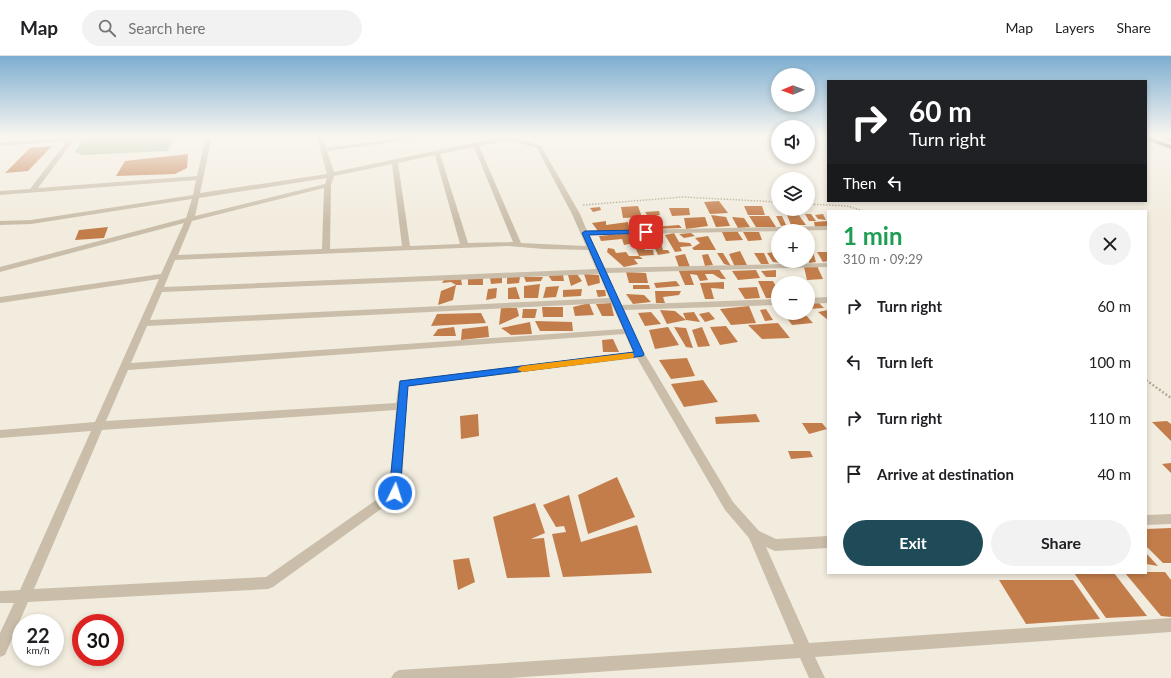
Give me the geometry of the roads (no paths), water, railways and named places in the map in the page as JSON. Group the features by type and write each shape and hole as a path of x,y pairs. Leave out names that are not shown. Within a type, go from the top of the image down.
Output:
{"street":[{"path":"32,191 52,165"},
{"path":"0,650 190,219 203,165"},
{"path":"326,251 328,185 331,175 328,165"},
{"path":"0,223 31,222 331,175 380,165"},
{"path":"395,165 406,248"},
{"path":"441,165 465,246"},
{"path":"484,165 518,245"},
{"path":"549,165 585,233 628,331 640,354 729,506 754,535 817,678"},
{"path":"0,194 201,178"},
{"path":"0,270 190,219 328,185"},
{"path":"585,233 827,228"},
{"path":"173,258 465,246 518,245 592,248"},
{"path":"159,290 602,271 827,265"},
{"path":"0,300 165,276"},
{"path":"815,301 827,300"},
{"path":"145,323 616,304 771,302"},
{"path":"124,367 628,331"},
{"path":"0,597 268,583 395,493 403,383 640,354"},
{"path":"0,434 401,406"},
{"path":"1147,520 1171,519"},
{"path":"754,535 775,545 827,542"},
{"path":"399,678 1171,625"}]}
